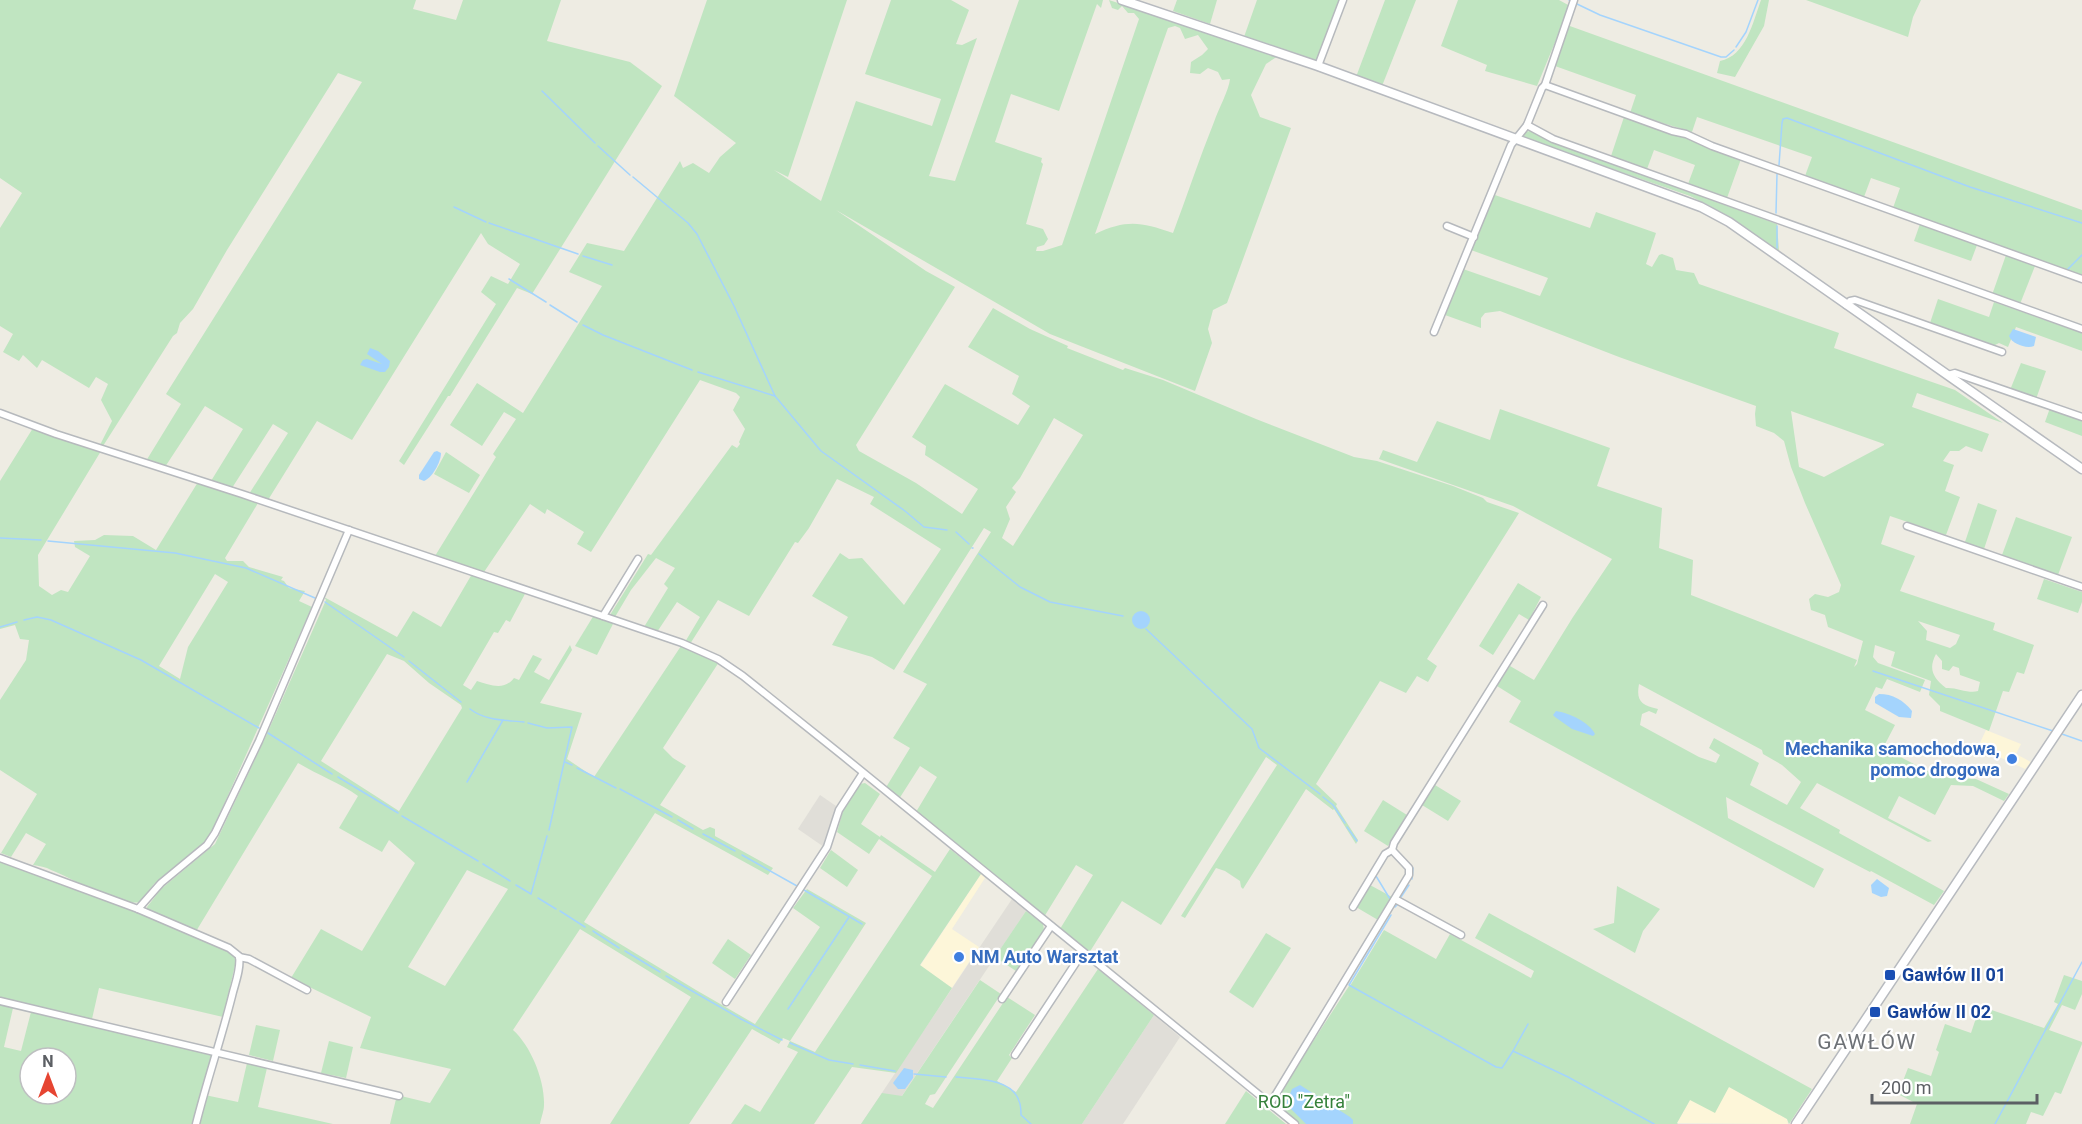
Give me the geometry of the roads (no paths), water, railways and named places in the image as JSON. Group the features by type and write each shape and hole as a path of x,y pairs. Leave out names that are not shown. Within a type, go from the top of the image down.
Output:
{"street":[{"path":"1122,0 1318,66 1701,207 1729,222 2082,469"},
{"path":"1318,66 1343,0"},
{"path":"1434,332 1511,145 1527,125 1542,88 1545,86 1574,0"},
{"path":"1545,86 1686,134 1758,163 2082,279"},
{"path":"1527,125 1553,139 2082,330"},
{"path":"1447,226 1474,237"},
{"path":"1846,305 1855,300 2002,352"},
{"path":"1948,375 1955,373 2082,417"},
{"path":"0,413 56,434 350,530 682,643 722,661 1295,1124"},
{"path":"1906,526 2082,587"},
{"path":"138,909 161,884 211,840 259,741 350,530"},
{"path":"603,616 638,559"},
{"path":"1353,907 1385,854 1392,850 1543,605"},
{"path":"1796,1124 2082,695"},
{"path":"726,1002 827,847 839,810 863,773"},
{"path":"1270,1104 1395,899 1409,872 1405,863 1392,850"},
{"path":"0,858 138,909 237,953 239,957 236,978 218,1054 206,1086 196,1124"},
{"path":"1395,899 1461,935"},
{"path":"1002,999 1051,926"},
{"path":"1015,1055 1083,952"},
{"path":"239,957 249,959 307,990"},
{"path":"0,1001 399,1096"}],"water":[{"path":"2013,329 2036,337 2034,346 2023,346 2013,341 2009,336"},
{"path":"370,348 378,351 390,361 385,372 360,365 363,360 367,359 382,364 367,354"},
{"path":"437,451 441,453 436,469 424,481 419,479 419,475"},
{"path":"1141,611 1148,613 1150,620 1148,627 1141,629 1134,627 1132,620 1134,613"},
{"path":"1879,694 1893,696 1905,704 1912,711 1911,718 1899,717 1875,703 1875,697"},
{"path":"1556,711 1578,719 1595,734 1593,736 1572,729 1553,715"},
{"path":"1877,879 1889,888 1887,896 1881,897 1872,893 1871,885"},
{"path":"904,1068 913,1070 913,1078 905,1089 898,1089 893,1083"},
{"path":"1300,1085 1350,1117 1353,1124 1306,1124 1286,1104 1292,1089"}],"waterway":[{"path":"1736,47 1746,32 1758,0"},
{"path":"1577,4 1600,15 1721,57 1726,57 1734,50"},
{"path":"542,91 595,143"},
{"path":"1779,165 1782,123 1783,119 1787,118 1970,187 2082,223"},
{"path":"598,146 630,175"},
{"path":"1776,213 1777,174"},
{"path":"633,177 688,223 697,234 734,306 775,396 821,451 924,527 947,530"},
{"path":"454,207 486,222"},
{"path":"489,223 578,254"},
{"path":"1777,226 1777,248"},
{"path":"2067,270 2082,255"},
{"path":"583,256 612,265"},
{"path":"509,279 546,302"},
{"path":"550,305 577,322"},
{"path":"583,325 692,370"},
{"path":"698,372 775,396"},
{"path":"956,532 969,544"},
{"path":"0,538 41,540"},
{"path":"48,541 175,553 246,568 315,598"},
{"path":"979,554 1020,587 1050,602 1123,616"},
{"path":"325,602 404,657"},
{"path":"24,620 37,617 51,620 141,660 259,728"},
{"path":"0,627 17,622"},
{"path":"1146,629 1252,729 1259,748 1320,794"},
{"path":"409,661 461,702"},
{"path":"1873,671 2053,731"},
{"path":"470,709 489,718 524,722"},
{"path":"467,782 503,720"},
{"path":"528,723 547,728 572,727 549,830"},
{"path":"268,733 332,774"},
{"path":"2062,734 2082,741"},
{"path":"565,762 572,765"},
{"path":"577,768 616,788"},
{"path":"338,777 398,813"},
{"path":"620,789 672,817"},
{"path":"1323,797 1333,805 1345,823"},
{"path":"402,816 478,861"},
{"path":"678,820 693,829"},
{"path":"1347,827 1357,841"},
{"path":"703,834 735,851"},
{"path":"516,885 531,894 547,836"},
{"path":"742,855 797,886"},
{"path":"483,864 510,881"},
{"path":"1412,879 1413,868"},
{"path":"1376,876 1390,899"},
{"path":"1401,897 1409,885"},
{"path":"804,890 862,924"},
{"path":"538,898 556,909"},
{"path":"560,911 585,927"},
{"path":"1391,915 1349,985 1496,1067 1502,1068 1513,1051 1568,1077 1654,1124"},
{"path":"788,1009 849,917"},
{"path":"593,931 619,948"},
{"path":"625,951 660,972"},
{"path":"1995,1124 2082,962"},
{"path":"666,976 782,1040"},
{"path":"1513,1051 1528,1024"},
{"path":"790,1043 829,1060 853,1064"},
{"path":"860,1065 895,1071"},
{"path":"914,1074 946,1077"},
{"path":"956,1077 992,1081 1009,1088 1019,1101 1021,1115 1031,1124"}],"place":[{"name":"Mechanika samochodowa, pomoc drogowa","path":"2012,759"},
{"name":"NM Auto Warsztat","path":"959,957"},
{"name":"Gawłów II 01","path":"1890,975"},
{"name":"Gawłów II 02","path":"1875,1012"}],"district":[{"name":"GAWŁÓW","path":"1867,1042"}],"park label":[{"name":"ROD \"Zetra\"","path":"1304,1102"}]}
